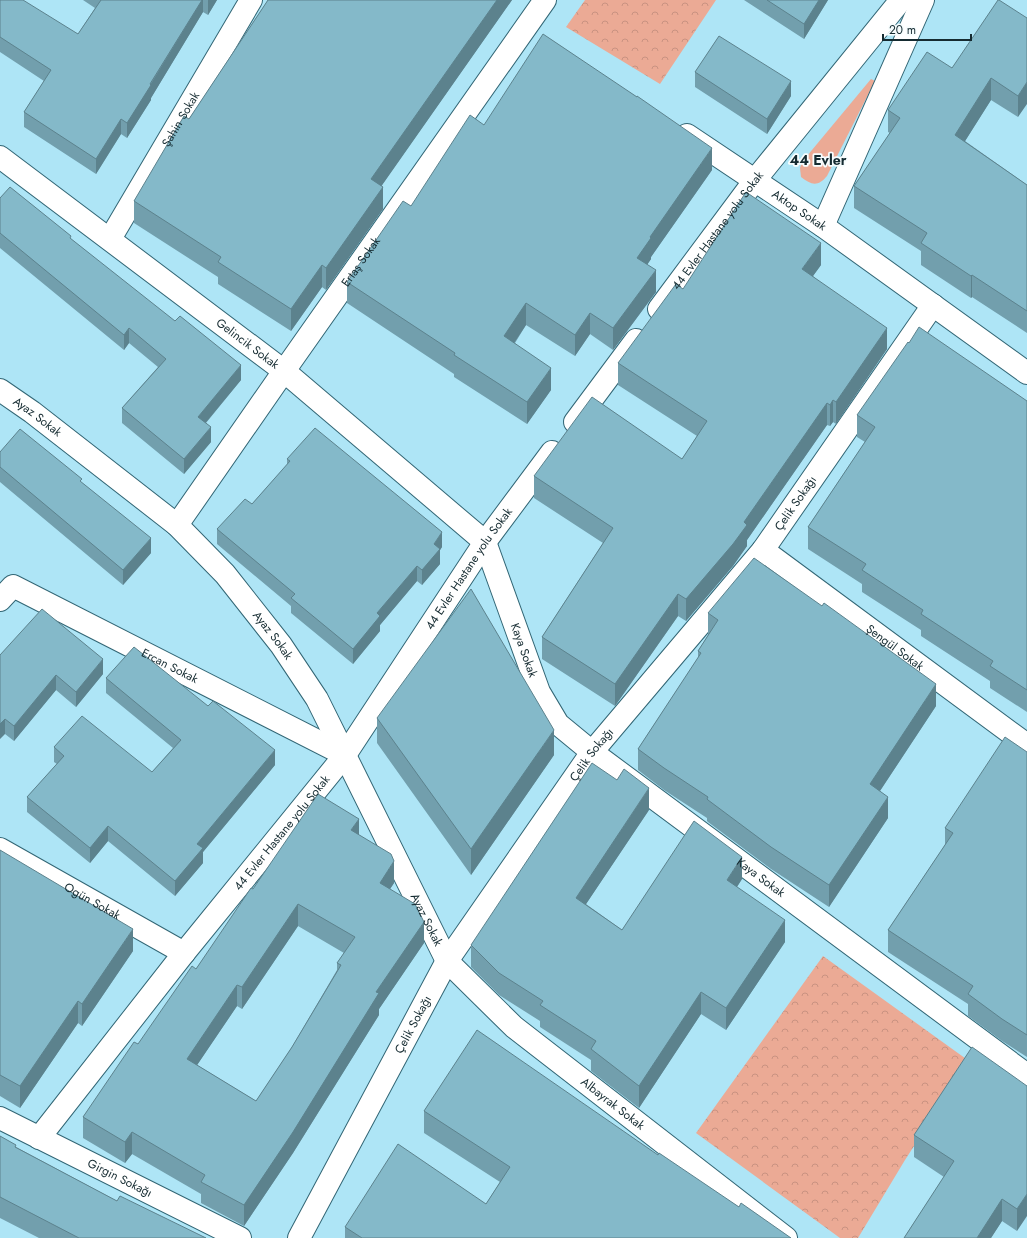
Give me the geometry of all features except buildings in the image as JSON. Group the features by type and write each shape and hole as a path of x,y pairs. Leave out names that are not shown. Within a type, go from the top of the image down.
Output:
{"street":[{"name":"Şahin Sokak","path":"110,239 251,0"},
{"name":"Ertaş Sokak","path":"177,524 545,0"},
{"name":"44 Evler Hastane yolu Sokak","path":"39,1138 184,953 345,755 485,542 755,180 901,0"},
{"path":"823,226 923,0"},
{"path":"525,29 544,41"},
{"name":"Aktop Sokak","path":"671,124 823,226 1027,373"},
{"name":"Gelincik Sokak","path":"0,157 284,371 485,542"},
{"name":"Çelik Sokağı","path":"299,1238 447,961 592,752 762,550 933,305"},
{"name":"Ayaz Sokak","path":"0,390 32,412 177,524 225,574 281,646 316,699 447,961"},
{"name":"Kaya Sokak","path":"485,542 539,692 558,724 592,752 1027,1075"},
{"name":"Şengül Sokak","path":"762,550 1027,745"},
{"name":"Ercan Sokak","path":"0,600 13,586 345,755"},
{"name":"Ogün Sokak","path":"0,849 184,953"},
{"name":"Albayrak Sokak","path":"447,961 514,1027 786,1238"},
{"name":"Girgin Sokağı","path":"0,1118 240,1238"}],"green space":[{"path":"585,0 716,0 660,84 566,27"},
{"path":"871,79 875,81 827,176 821,182 814,184 805,180 801,177 800,168 802,162"},
{"path":"823,956 969,1061 905,1160 858,1238 840,1238 696,1133"}],"district":[{"name":"44 Evler","path":"818,160"}]}
